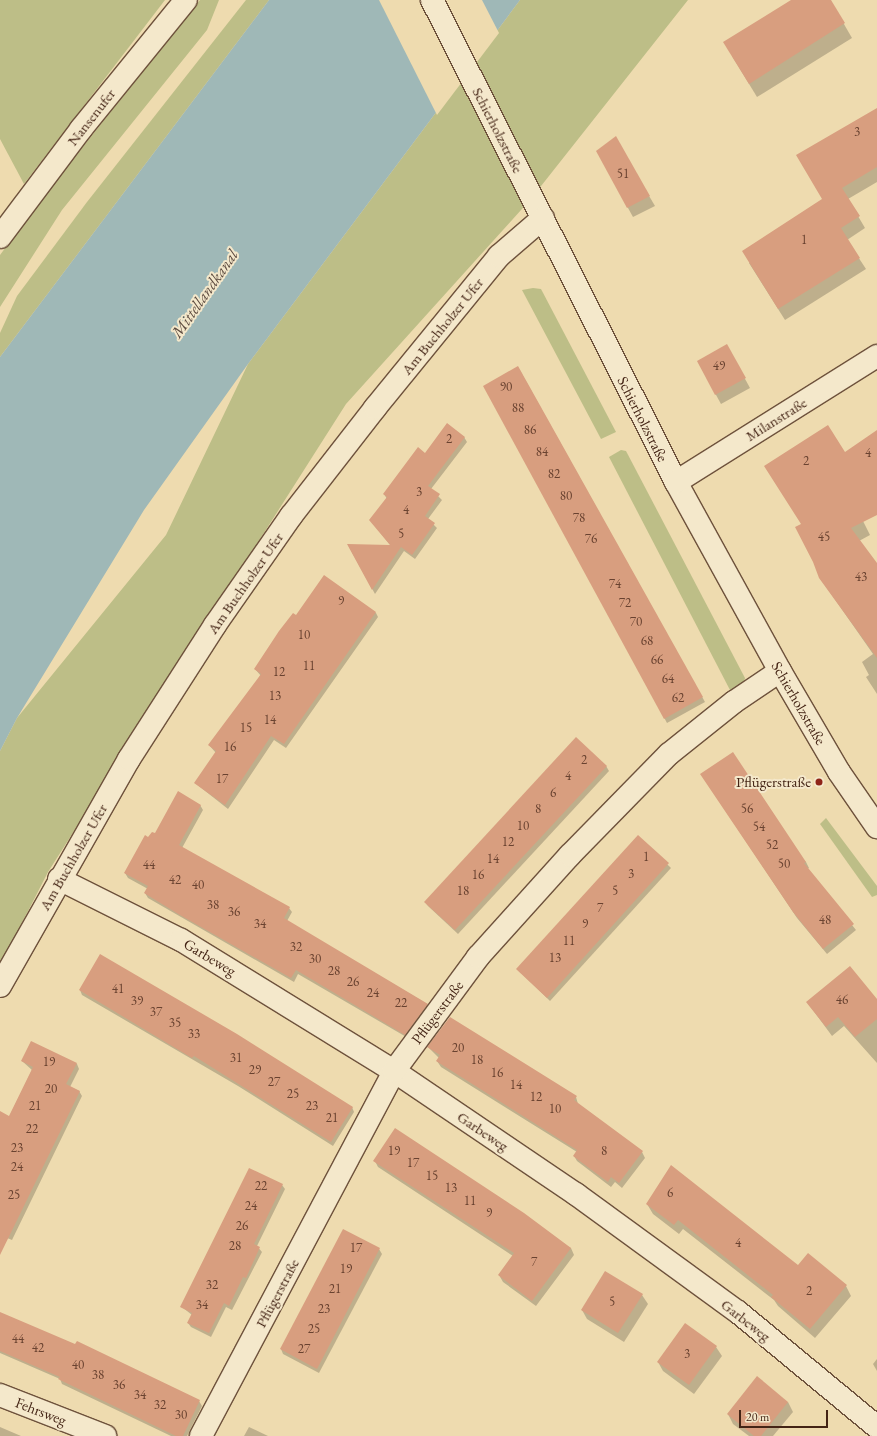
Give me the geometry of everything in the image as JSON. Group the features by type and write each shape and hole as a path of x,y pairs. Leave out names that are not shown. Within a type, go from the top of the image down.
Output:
{"street":[{"name":"Nansenufer","path":"0,237 81,129 186,0"},
{"name":"Schierholzstraße","path":"432,0 676,482 780,671 839,772 877,827"},
{"name":"Am Buchholzer Ufer","path":"0,986 59,880 130,759 215,625 291,516 375,408 499,256 543,218"},
{"name":"Milanstraße","path":"676,482 877,356"},
{"name":"Pflügerstraße","path":"201,1436 394,1070 478,957 570,854 668,754 734,702 780,671"},
{"name":"Garbeweg","path":"59,880 181,940 394,1070 576,1194 738,1312 877,1427"},
{"name":"Fehrsweg","path":"0,1395 105,1436"}],"green space":[{"path":"0,0 165,0 24,184 0,139"},
{"path":"200,0 219,0 207,30 62,210 0,307 0,255 49,189"},
{"path":"246,0 269,0 0,357 0,333 17,296 87,202"},
{"path":"520,0 688,0 530,200 346,404 48,872 0,966 0,751 17,718 166,535 248,364"},
{"path":"533,288 541,289 616,432 601,439 522,290"},
{"path":"621,450 626,451 745,678 744,682 735,690 730,690 609,457"},
{"path":"826,818 877,886 877,895 872,897 820,824"}],"water":[{"name":"Mittellandkanal","path":"269,0 520,0 248,364 144,510 17,718 0,751 0,357"}],"pier":[{"path":"379,0 482,0 499,33 437,115"}],"building":[{"path":"791,0 831,0 845,23 749,84 723,42"},
{"path":"877,108 877,167 842,188 860,216 841,228 860,258 778,309 742,251 822,199 796,155"},
{"path":"616,136 650,196 627,208 596,151"},
{"path":"727,344 746,378 715,395 697,361"},
{"path":"518,366 703,697 664,719 483,386"},
{"path":"447,423 465,437 428,486 440,494 425,516 435,523 412,555 401,547 372,590 347,544 390,545 369,520 387,497 383,494 418,447 425,453"},
{"path":"828,425 845,452 877,430 877,515 851,528 877,563 877,658 819,578 813,562 795,527 801,524 764,466"},
{"path":"324,575 376,612 284,744 271,736 225,805 194,783 216,751 208,745 261,674 254,669 279,631 293,613 296,615"},
{"path":"576,737 607,766 455,930 424,902"},
{"path":"733,752 806,862 804,863 854,924 823,949 793,912 700,774"},
{"path":"178,791 201,805 179,845 290,907 284,918 428,1004 405,1035 296,970 291,978 180,915 144,893 148,886 124,873 145,835 148,837 152,832 155,833"},
{"path":"638,835 669,863 547,998 516,969"},
{"path":"100,954 237,1034 353,1107 331,1142 194,1056 192,1058 79,990"},
{"path":"850,966 877,999 877,1019 855,1037 838,1017 826,1027 806,1002"},
{"path":"450,1017 577,1096 574,1100 643,1151 619,1183 611,1177 608,1182 573,1156 577,1150 436,1061 440,1055 427,1047"},
{"path":"31,1041 77,1063 66,1084 80,1091 0,1255 0,1111 9,1116 33,1067 21,1061"},
{"path":"395,1128 524,1213 571,1248 532,1301 498,1275 514,1253 373,1161"},
{"path":"671,1165 798,1265 808,1253 847,1285 810,1329 771,1297 773,1295 678,1220 674,1225 646,1204"},
{"path":"249,1168 283,1184 254,1244 260,1247 246,1278 243,1277 229,1306 224,1303 209,1333 187,1323 192,1313 180,1307"},
{"path":"343,1229 380,1248 317,1369 280,1349"},
{"path":"605,1271 643,1294 618,1333 581,1310"},
{"path":"0,1312 75,1344 77,1341 200,1400 183,1436 176,1436 58,1379 60,1377 0,1351"},
{"path":"685,1323 717,1346 689,1385 657,1362"},
{"path":"757,1376 788,1402 761,1436 754,1436 727,1414"}],"place":[{"name":"Pflügerstraße","path":"819,782"}]}
